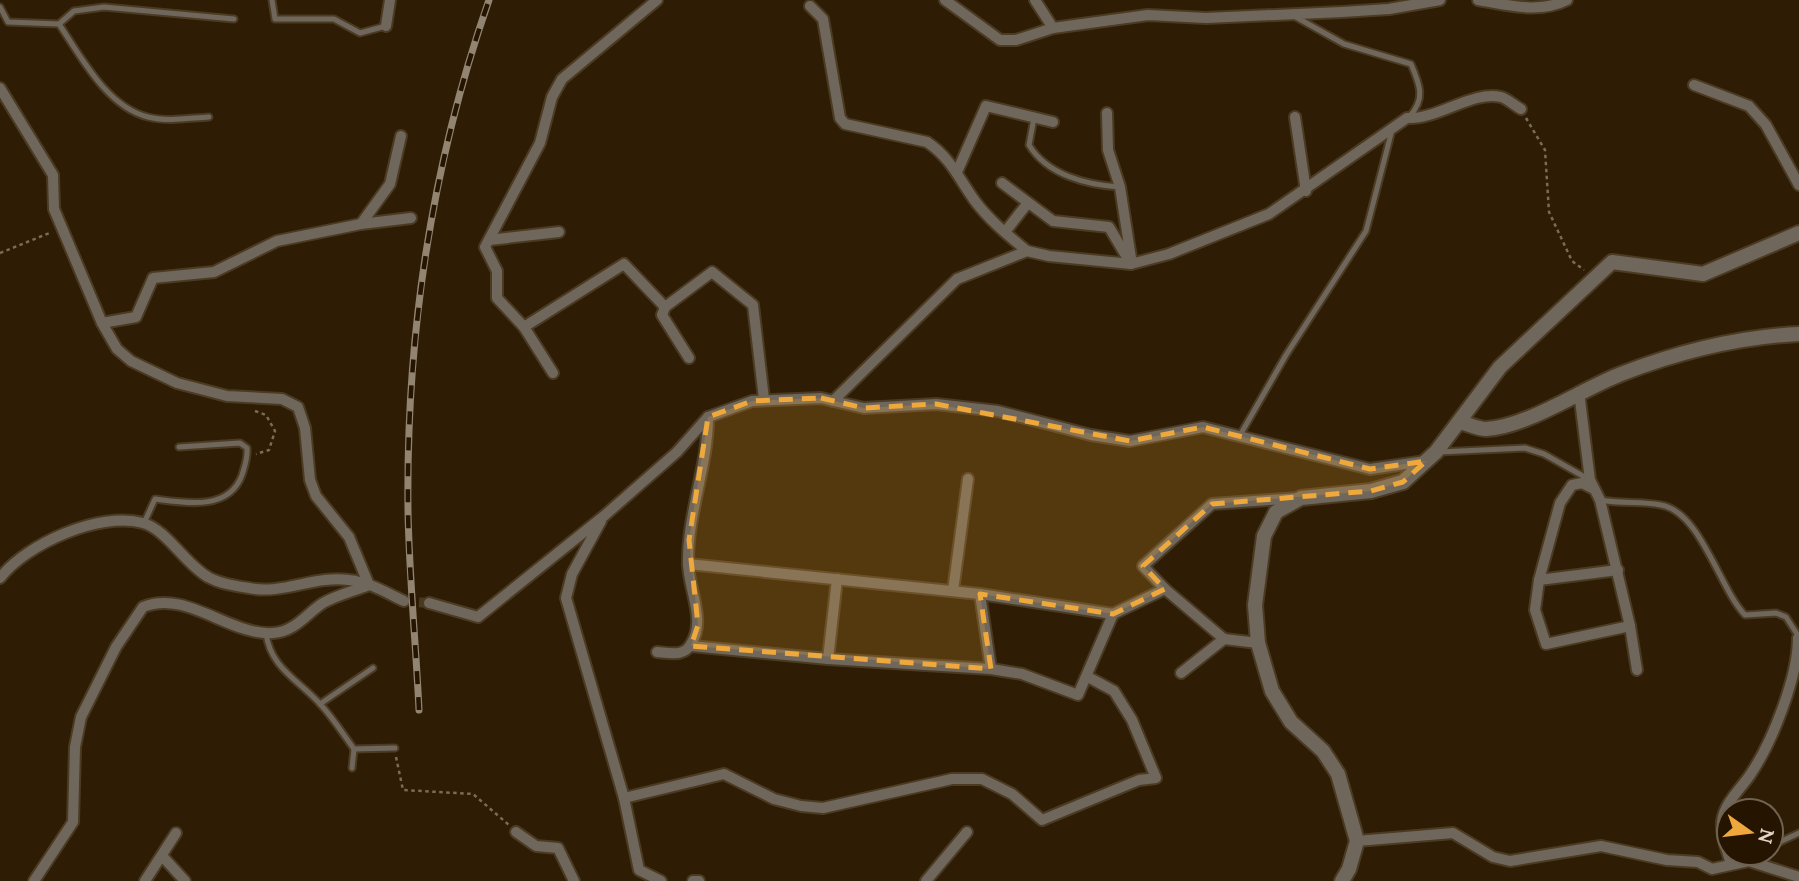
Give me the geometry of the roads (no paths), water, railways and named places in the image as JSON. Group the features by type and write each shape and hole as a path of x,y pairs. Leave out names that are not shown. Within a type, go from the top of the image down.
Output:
{"street":[{"path":"386,26 390,0"},
{"path":"553,373 524,327 497,298 497,271 485,247 540,143 552,97 562,79 657,0"},
{"path":"945,0 1000,40 1016,40 1053,28 1148,15 1206,19 1390,9 1440,0"},
{"path":"1035,0 1053,28"},
{"path":"1478,0 1518,7 1540,7 1567,0"},
{"path":"810,6 822,19 840,118 845,124 927,142 945,155 976,202 1027,251"},
{"path":"1694,85 1749,106 1766,125 1799,185"},
{"path":"0,88 53,175 54,208 102,323 117,349 131,362 177,383 205,392 282,399 298,407 305,428 310,480 316,496 349,537 369,585"},
{"path":"833,401 957,279 1027,251 1132,264 1169,254 1269,214 1306,191 1408,118 1419,119 1470,100 1501,97 1521,109"},
{"path":"957,172 986,106 1052,122"},
{"path":"1107,113 1108,150 1120,187 1132,264"},
{"path":"1294,117 1306,191"},
{"path":"361,223 390,184 401,136"},
{"path":"1002,183 1053,221 1109,227 1132,264"},
{"path":"1005,232 1027,204"},
{"path":"102,323 136,317 153,278 214,272 276,241 361,223 411,218"},
{"path":"489,240 559,232"},
{"path":"1258,643 1224,639 1165,589 1143,566 1212,504 1371,491 1403,482 1431,456 1460,422 1500,367 1612,262 1703,274 1799,233"},
{"path":"524,327 624,264 665,307"},
{"path":"689,358 662,315 665,307 712,272 753,305 764,400"},
{"path":"1460,422 1486,429 1540,413 1578,392 1621,374 1688,352 1735,341 1799,334"},
{"path":"1578,392 1592,484 1600,500 1618,570 1637,670"},
{"path":"429,603 478,617 604,516 677,452 708,416 764,400 795,397 864,408 936,404 998,411 1091,435 1130,441 1203,427 1370,469 1431,456"},
{"path":"691,646 698,625 688,564 689,540 708,441 708,416"},
{"path":"953,591 968,480"},
{"path":"1592,484 1572,485 1560,503 1539,580 1535,610 1546,644 1630,626"},
{"path":"1301,498 1276,512 1264,536 1255,605 1258,643 1272,691 1291,722 1324,751 1338,774 1357,841 1349,869 1342,881"},
{"path":"604,516 572,574 566,598 624,798 639,870 661,881"},
{"path":"0,578 16,560 31,550 68,533 94,525 144,523 158,531 206,576 215,581 254,589 276,590 300,583 338,580 369,585 404,601"},
{"path":"688,564 980,594 1113,614 1165,589"},
{"path":"1539,580 1618,570"},
{"path":"828,659 837,579"},
{"path":"34,881 70,829 74,813 78,725 108,660 136,614 148,605 162,603 194,610 266,633 292,627 323,603 369,585"},
{"path":"980,594 990,669"},
{"path":"657,652 678,654 691,646 828,659 990,669 1022,674 1078,695 1113,614"},
{"path":"1732,797 1762,754 1788,688 1798,651 1798,638"},
{"path":"1181,673 1224,639"},
{"path":"624,798 724,774 774,799 800,806 823,808 952,779 982,779 1012,794 1042,820 1139,780 1156,778 1132,720 1114,691 1088,677"},
{"path":"516,832 536,846 558,848 574,881"},
{"path":"926,881 967,832"},
{"path":"145,881 163,857 176,833"},
{"path":"1357,841 1453,833 1493,857 1510,861 1601,846 1667,860 1699,862 1712,869 1720,867"},
{"path":"163,857 185,881"},
{"path":"1776,867 1799,877"},
{"path":"692,881 699,881"}],"lane":[{"path":"272,0 275,19 334,19 360,33 386,26"},
{"path":"0,7 8,22 59,24 74,10 104,7 234,19"},
{"path":"1291,14 1344,44 1410,64 1421,88 1419,107 1408,118"},
{"path":"59,24 108,92 125,109 148,117 169,120 209,117"},
{"path":"1034,118 1029,145 1035,156 1068,177 1097,186 1120,187"},
{"path":"1239,437 1286,355 1366,231 1392,130"},
{"path":"144,523 155,499 215,502 237,487 248,457 247,448 240,443 179,447"},
{"path":"1431,456 1525,448 1544,454 1592,484"},
{"path":"1600,500 1623,504 1662,505 1676,511 1707,550 1735,605 1745,615 1776,613 1786,617 1798,638"},
{"path":"266,633 267,646 286,676 320,704 354,749 352,768"},
{"path":"320,704 373,668"},
{"path":"354,749 395,748"}],"tunnel":[{"path":"404,601 429,603"}],"railway":[{"path":"419,710 408,510 412,380 418,316 426,251 452,124 489,0"}]}
